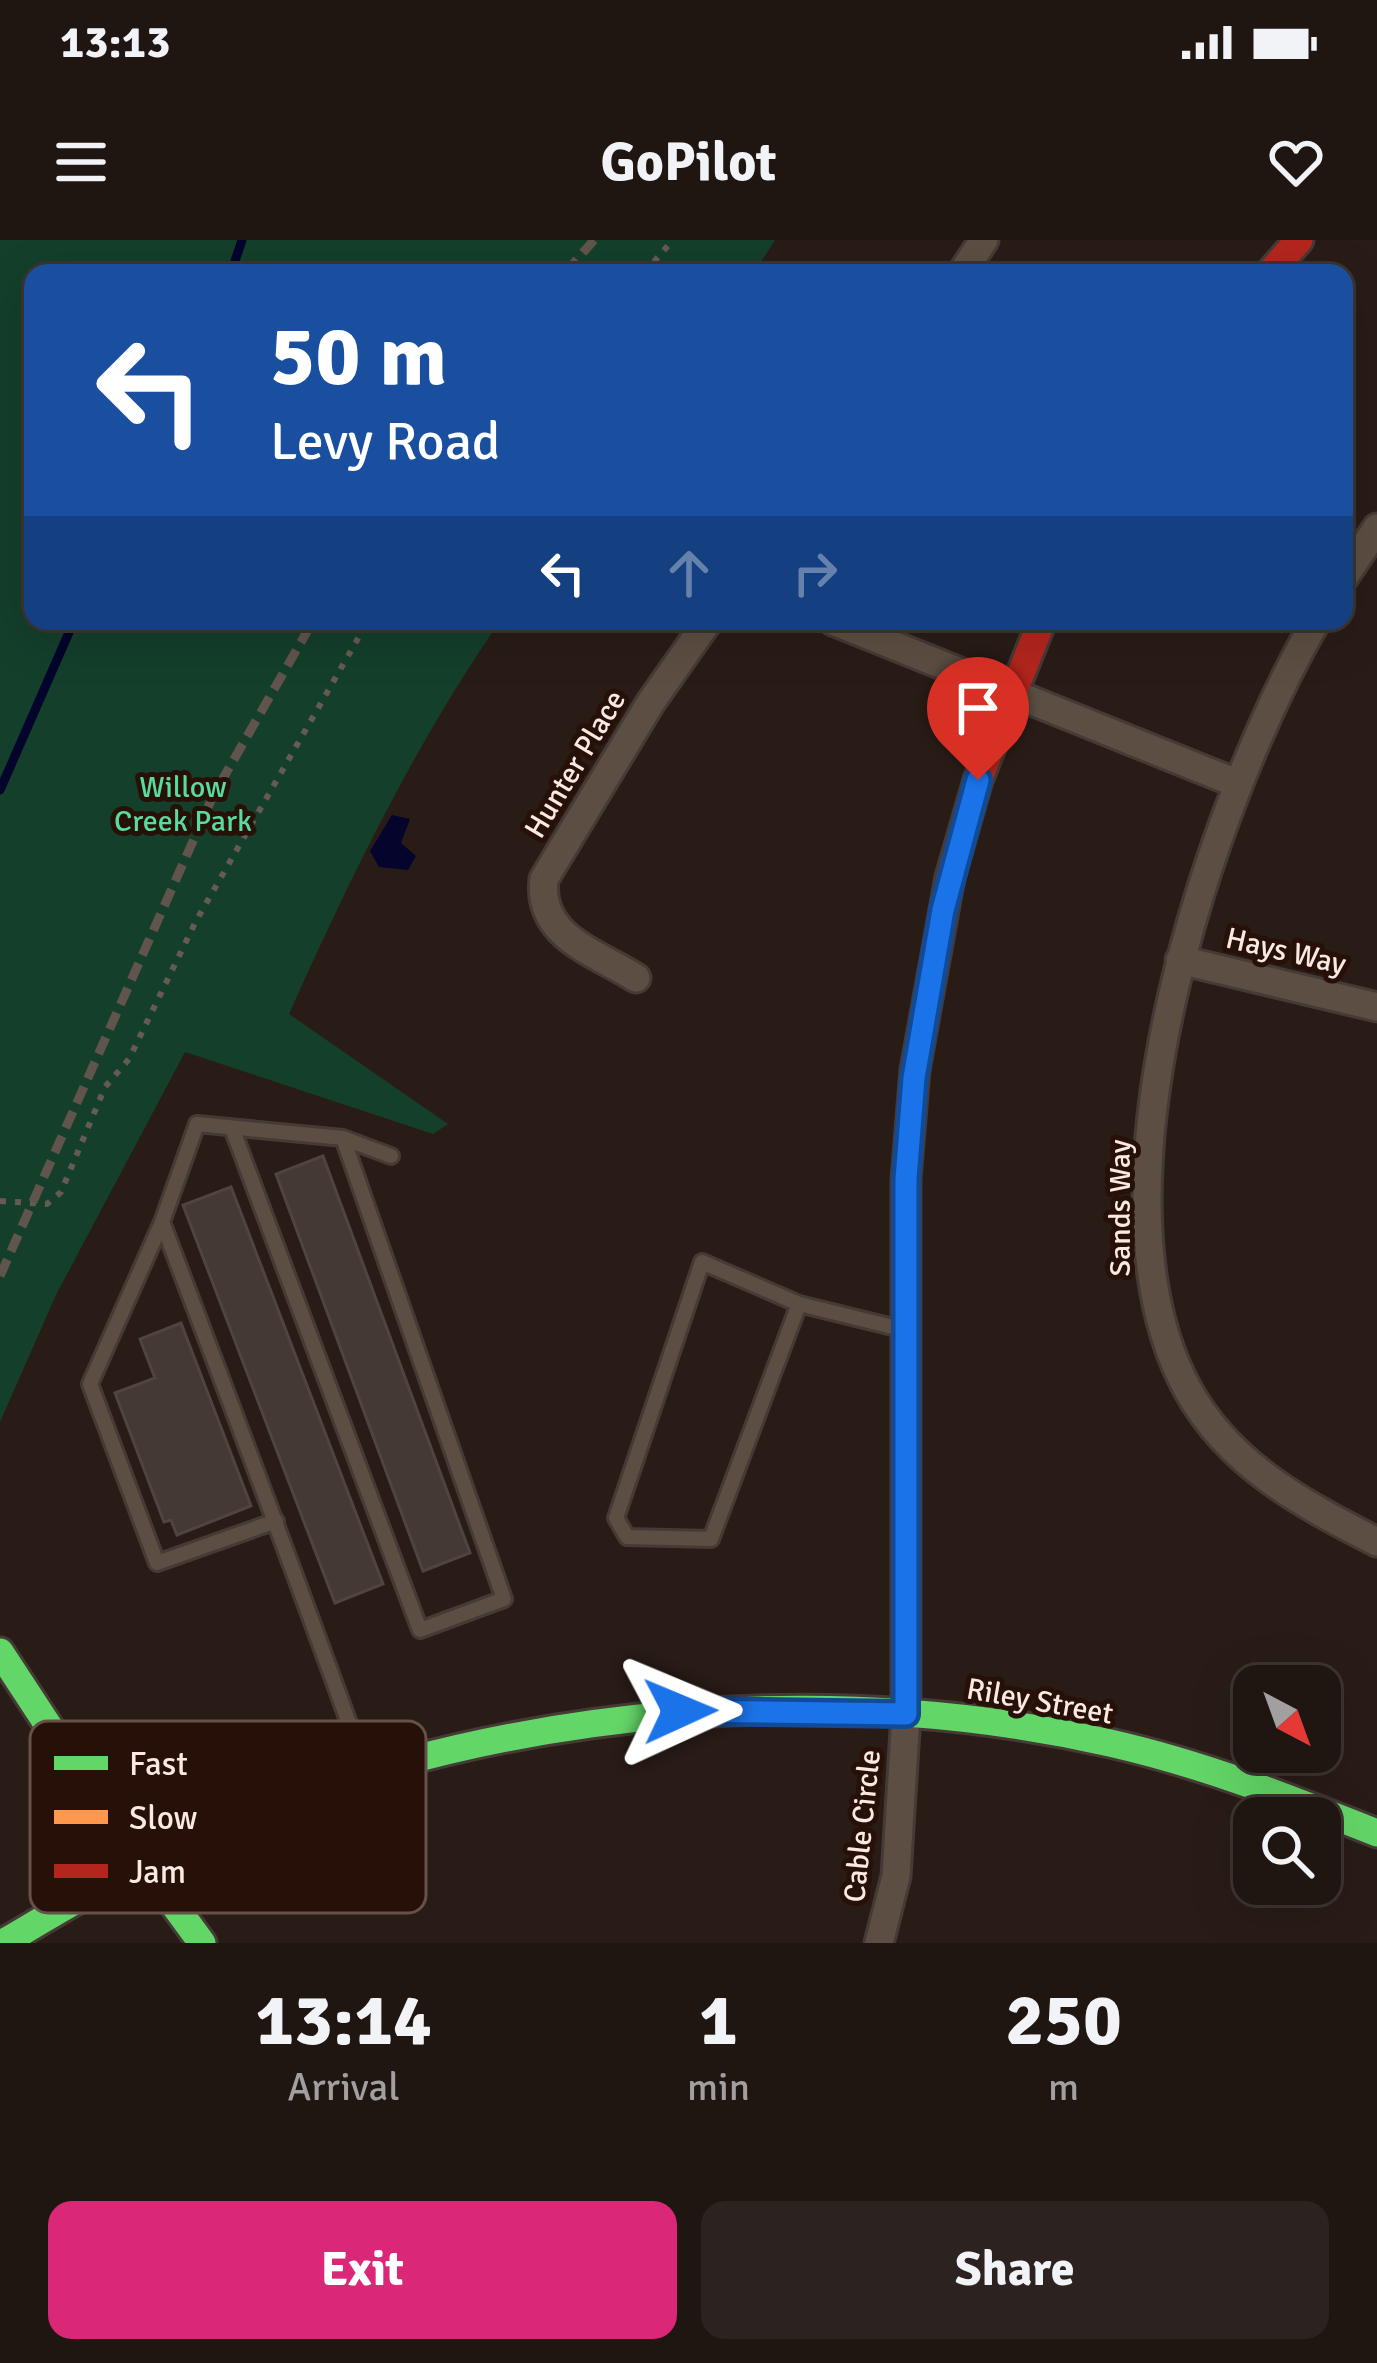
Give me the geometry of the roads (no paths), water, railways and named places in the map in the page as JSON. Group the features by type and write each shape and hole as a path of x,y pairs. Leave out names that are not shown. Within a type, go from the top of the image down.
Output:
{"main road":[{"path":"1278,264 1299,240"},
{"path":"906,1714 906,1179 928,977 956,858 1010,692 1038,630"},
{"path":"0,1652 47,1721"},
{"name":"Riley Street","path":"426,1758 546,1730 680,1711 906,1714 1052,1733 1176,1761 1377,1832"},
{"name":"Riley Street","path":"3,1943 59,1913"},
{"path":"180,1913 202,1943"}],"street":[{"path":"1353,564 1377,528"},
{"name":"Hunter Place","path":"636,978 550,925 541,904 544,879 651,702 702,630"},
{"path":"855,630 1237,783"},
{"name":"Sands Way","path":"1312,630 1237,783 1180,960 1154,1125 1150,1274 1163,1336 1189,1393 1249,1465 1300,1502 1377,1542"},
{"name":"Hays Way","path":"1180,960 1377,1007"},
{"name":"Cable Circle","path":"879,1943 896,1876 906,1714"}],"lane":[{"path":"276,1521 158,1564 90,1384 162,1222 196,1124 343,1138 391,1156"},
{"path":"232,1128 420,1630 504,1598 343,1138"},
{"path":"162,1222 349,1721"},
{"path":"799,1304 711,1539 627,1537 616,1518 702,1262 799,1304 906,1331"}],"water":[{"path":"392,815 410,819 401,843 416,856 408,870 379,867 370,851"}],"waterway":[{"path":"234,264 242,240"},
{"path":"0,790 70,630"}],"railway":[{"path":"573,264 594,240"},
{"path":"0,1276 213,796 308,630"}],"park label":[{"name":"Willow Creek Park","path":"183,804"}]}
